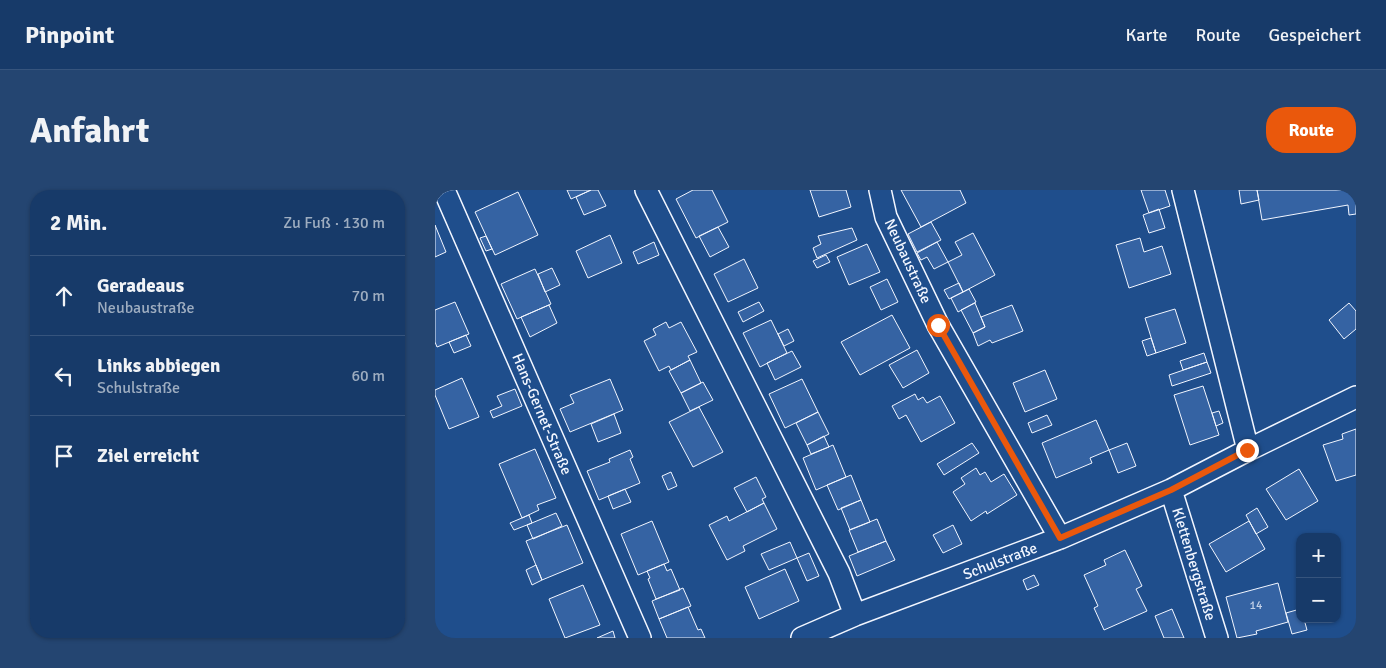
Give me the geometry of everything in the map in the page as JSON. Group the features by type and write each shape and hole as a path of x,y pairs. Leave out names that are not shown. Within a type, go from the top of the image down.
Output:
{"street":[{"name":"Hans-Gernet-Straße","path":"444,190 529,380 570,480 640,638"},
{"path":"646,190 839,572 855,615"},
{"name":"Neubaustraße","path":"880,190 887,217 938,325 1060,538"},
{"path":"1183,190 1247,450"},
{"name":"Schulstraße","path":"802,638 855,615 1060,538 1171,490 1247,450 1356,397"},
{"name":"Klettenbergstraße","path":"1171,490 1217,638"}],"building":[{"path":"567,190 591,190 571,199"},
{"path":"591,190 598,190 606,206 584,215 576,197"},
{"path":"693,190 712,190 728,222 696,238 676,199"},
{"path":"810,190 846,190 851,207 819,217"},
{"path":"901,190 960,190 966,203 921,227"},
{"path":"1141,190 1165,190 1170,206 1149,213"},
{"path":"1239,190 1257,190 1259,200 1241,204"},
{"path":"1257,190 1356,190 1356,214 1349,215 1348,205 1262,220"},
{"path":"518,192 538,235 495,255 475,212"},
{"path":"1159,209 1165,228 1149,233 1143,215"},
{"path":"931,222 941,240 917,252 908,234"},
{"path":"435,225 446,252 435,257"},
{"path":"718,227 729,247 710,257 699,236"},
{"path":"852,228 857,240 817,258 813,248 821,244 818,236"},
{"path":"973,233 995,275 963,292 948,262 962,255 955,242"},
{"path":"610,235 622,263 588,278 576,251"},
{"path":"486,236 492,249 486,251 480,238"},
{"path":"1140,238 1144,252 1162,246 1171,274 1129,288 1116,245"},
{"path":"654,242 659,255 638,264 633,252"},
{"path":"937,242 948,262 934,269 927,257 921,260 917,253"},
{"path":"867,244 880,272 849,285 837,257"},
{"path":"826,255 830,262 817,268 813,261"},
{"path":"744,259 758,288 728,302 714,274"},
{"path":"552,268 560,285 545,292 538,274"},
{"path":"535,269 551,304 517,319 501,284"},
{"path":"887,279 898,302 881,310 870,287"},
{"path":"959,283 963,292 949,299 944,290"},
{"path":"969,289 976,302 958,312 951,298"},
{"path":"455,302 469,334 437,347 435,342 435,310"},
{"path":"759,302 764,311 743,322 738,312"},
{"path":"975,303 985,327 973,333 961,310"},
{"path":"1349,303 1356,311 1356,329 1344,339 1329,320"},
{"path":"549,305 557,323 530,337 521,317"},
{"path":"1012,305 1023,331 992,343 990,340 978,346 973,333 985,327 981,317"},
{"path":"1175,309 1186,343 1156,353 1145,318"},
{"path":"892,315 910,348 860,375 841,342"},
{"path":"771,320 787,353 760,367 743,333"},
{"path":"666,322 669,328 681,322 697,352 688,356 690,360 671,370 669,366 659,371 644,341 656,335 653,329"},
{"path":"788,329 794,341 784,346 778,334"},
{"path":"466,335 471,346 454,353 449,342"},
{"path":"1151,338 1156,353 1147,356 1142,341"},
{"path":"917,350 929,373 903,388 889,365"},
{"path":"792,351 801,367 775,380 767,363"},
{"path":"1204,353 1207,362 1183,370 1180,361"},
{"path":"690,360 701,383 681,393 669,371"},
{"path":"1207,362 1211,373 1172,386 1169,375"},
{"path":"1045,370 1057,399 1025,412 1013,383"},
{"path":"462,378 479,417 449,429 435,395 435,390"},
{"path":"610,379 623,410 570,432 560,409 574,403 570,395"},
{"path":"802,379 818,412 785,428 769,394"},
{"path":"703,382 713,400 690,411 681,393"},
{"path":"1203,386 1219,435 1190,445 1174,395"},
{"path":"515,389 522,406 493,418 490,411 502,406 497,396"},
{"path":"915,394 918,400 923,397 927,403 940,396 955,423 921,442 906,415 899,419 892,406"},
{"path":"699,407 723,452 693,467 669,422"},
{"path":"1219,411 1223,423 1216,426 1212,413"},
{"path":"818,412 829,434 807,445 796,423"},
{"path":"614,414 621,433 598,442 591,424"},
{"path":"1047,415 1052,425 1032,433 1028,423"},
{"path":"1096,420 1109,450 1090,458 1092,463 1056,478 1042,443"},
{"path":"1356,429 1356,475 1336,481 1323,445 1343,439 1342,434"},
{"path":"824,436 829,447 811,454 807,445"},
{"path":"972,443 979,453 944,475 937,464"},
{"path":"1127,443 1136,466 1118,473 1109,450"},
{"path":"833,445 846,477 816,490 803,458"},
{"path":"535,449 556,498 537,505 539,510 522,518 499,464"},
{"path":"630,450 633,457 630,459 640,483 599,500 587,471 610,462 609,459"},
{"path":"976,468 980,475 985,472 991,482 1004,474 1017,495 987,514 986,511 971,521 953,492 965,484 961,478"},
{"path":"1299,469 1318,501 1286,520 1266,489"},
{"path":"671,472 677,486 668,490 662,476"},
{"path":"851,475 861,500 838,510 827,485"},
{"path":"756,477 766,497 762,499 764,503 747,512 734,488"},
{"path":"625,489 631,502 613,509 608,496"},
{"path":"861,500 870,522 850,530 841,508"},
{"path":"764,503 777,529 743,546 745,551 727,560 709,525 727,516 729,521"},
{"path":"1257,508 1268,527 1256,534 1246,515"},
{"path":"556,513 562,526 533,539 527,525"},
{"path":"529,515 532,523 514,530 510,523"},
{"path":"877,519 886,541 858,552 849,530"},
{"path":"652,521 669,562 638,575 621,534"},
{"path":"1249,521 1265,549 1226,572 1209,544"},
{"path":"567,525 583,563 542,580 526,541"},
{"path":"953,525 962,544 943,553 933,535"},
{"path":"886,541 895,560 857,576 849,556"},
{"path":"790,542 797,558 769,570 761,554"},
{"path":"1125,550 1142,586 1136,589 1147,611 1104,630 1094,608 1098,606 1084,575 1106,565 1104,560"},
{"path":"809,553 819,576 807,581 797,558"},
{"path":"664,564 667,571 671,569 680,590 656,599 647,571"},
{"path":"536,565 542,580 532,585 526,570"},
{"path":"785,569 799,601 759,619 745,587"},
{"path":"1034,575 1039,585 1027,590 1023,580"},
{"path":"1278,583 1288,622 1256,631 1257,634 1237,638 1226,597"},
{"path":"583,585 600,625 565,638 549,599"},
{"path":"683,588 691,606 659,619 652,601"},
{"path":"688,607 698,630 701,629 705,638 667,638 659,619"},
{"path":"1172,609 1184,638 1164,638 1155,616"},
{"path":"1296,610 1296,623 1305,623 1307,630 1292,634 1286,613"},
{"path":"613,631 615,638 597,638"}],"route":[{"path":"938,325 1060,538 1171,490 1247,450"}]}
